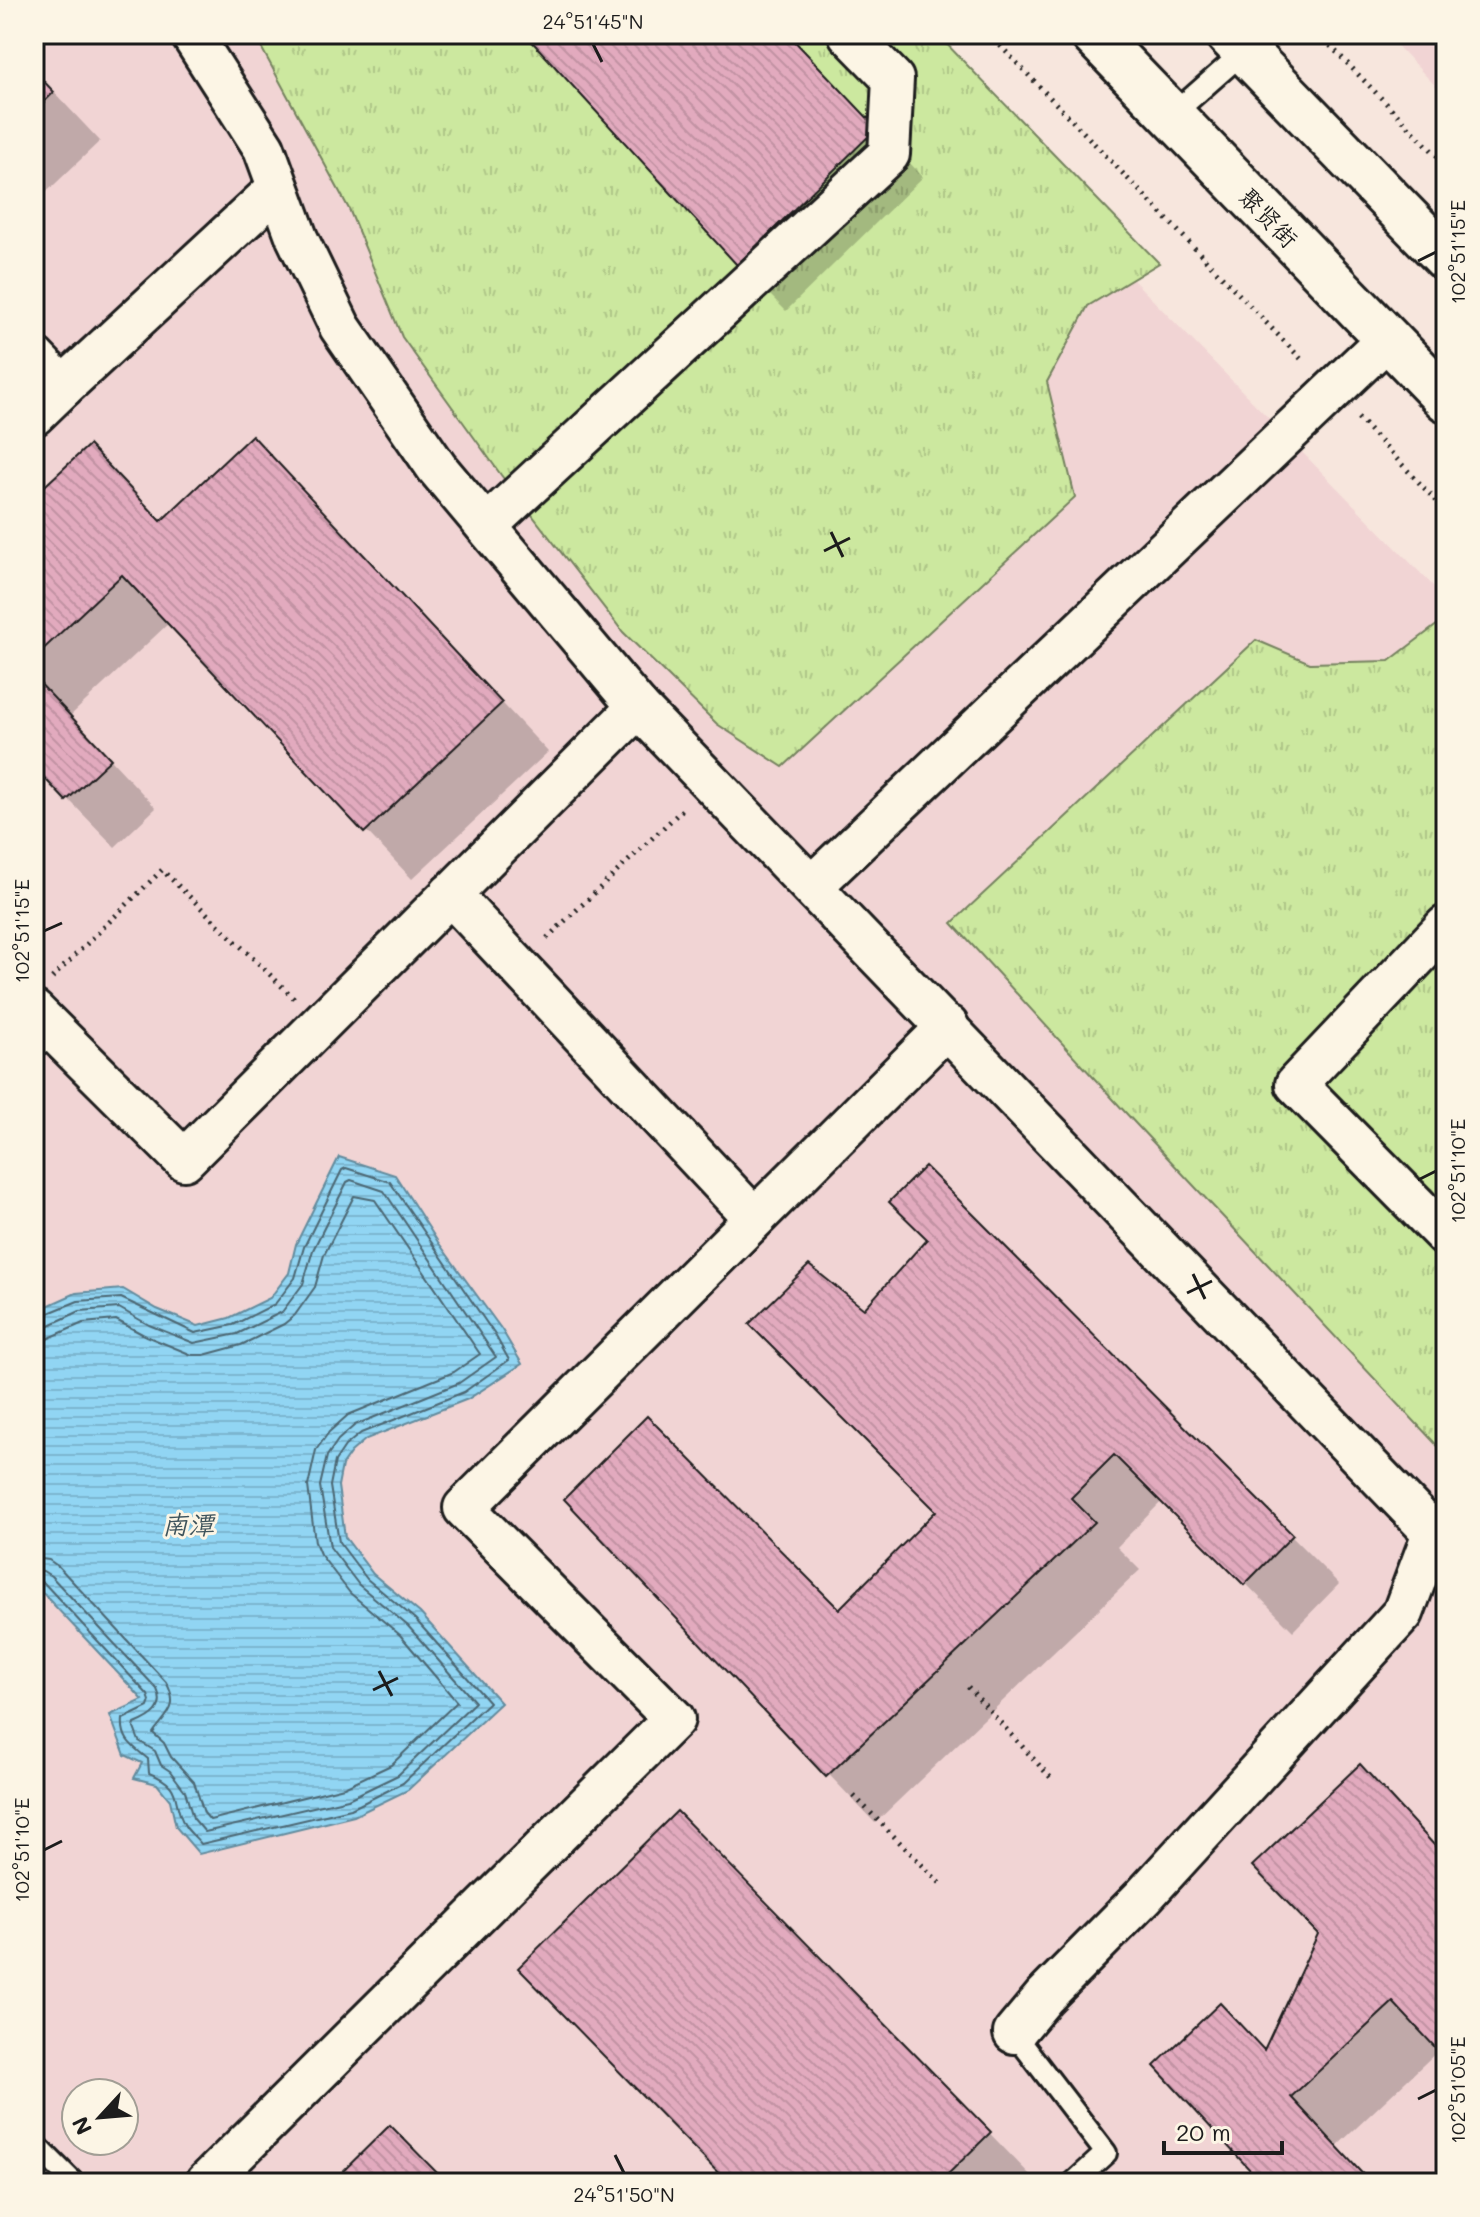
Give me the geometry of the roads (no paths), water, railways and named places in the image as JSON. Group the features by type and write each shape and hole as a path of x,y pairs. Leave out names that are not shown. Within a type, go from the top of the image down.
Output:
{"main road":[{"name":"聚贤街","path":"1093,34 1446,399"},
{"path":"1245,40 1446,258"}],"street":[{"path":"191,34 264,148 297,238 340,327 437,468 638,707 1442,1533 1403,1613 1143,1897 1044,1997 1014,2033"},
{"path":"486,526 889,154 893,79 849,34"},
{"path":"34,415 278,188"},
{"path":"812,886 1387,339"},
{"path":"34,357 63,387"},
{"path":"39,998 184,1160 638,707"},
{"path":"450,894 754,1218"},
{"path":"1446,926 1296,1084 1446,1236"},
{"path":"206,2183 674,1719 464,1508 948,1026"}],"lane":[{"path":"1172,115 1245,40"},
{"path":"1014,2033 1106,2153 1073,2183"},
{"path":"34,2143 74,2183"}],"water":[{"name":"南潭","path":"339,1157 395,1175 522,1364 468,1399 366,1439 342,1465 338,1486 345,1537 373,1574 420,1613 501,1703 408,1790 354,1816 199,1854 176,1827 170,1800 157,1784 134,1778 142,1763 125,1755 110,1715 143,1700 38,1588 34,1590 34,1312 76,1293 123,1289 157,1309 198,1326 229,1318 270,1298 289,1273 296,1244"}]}
